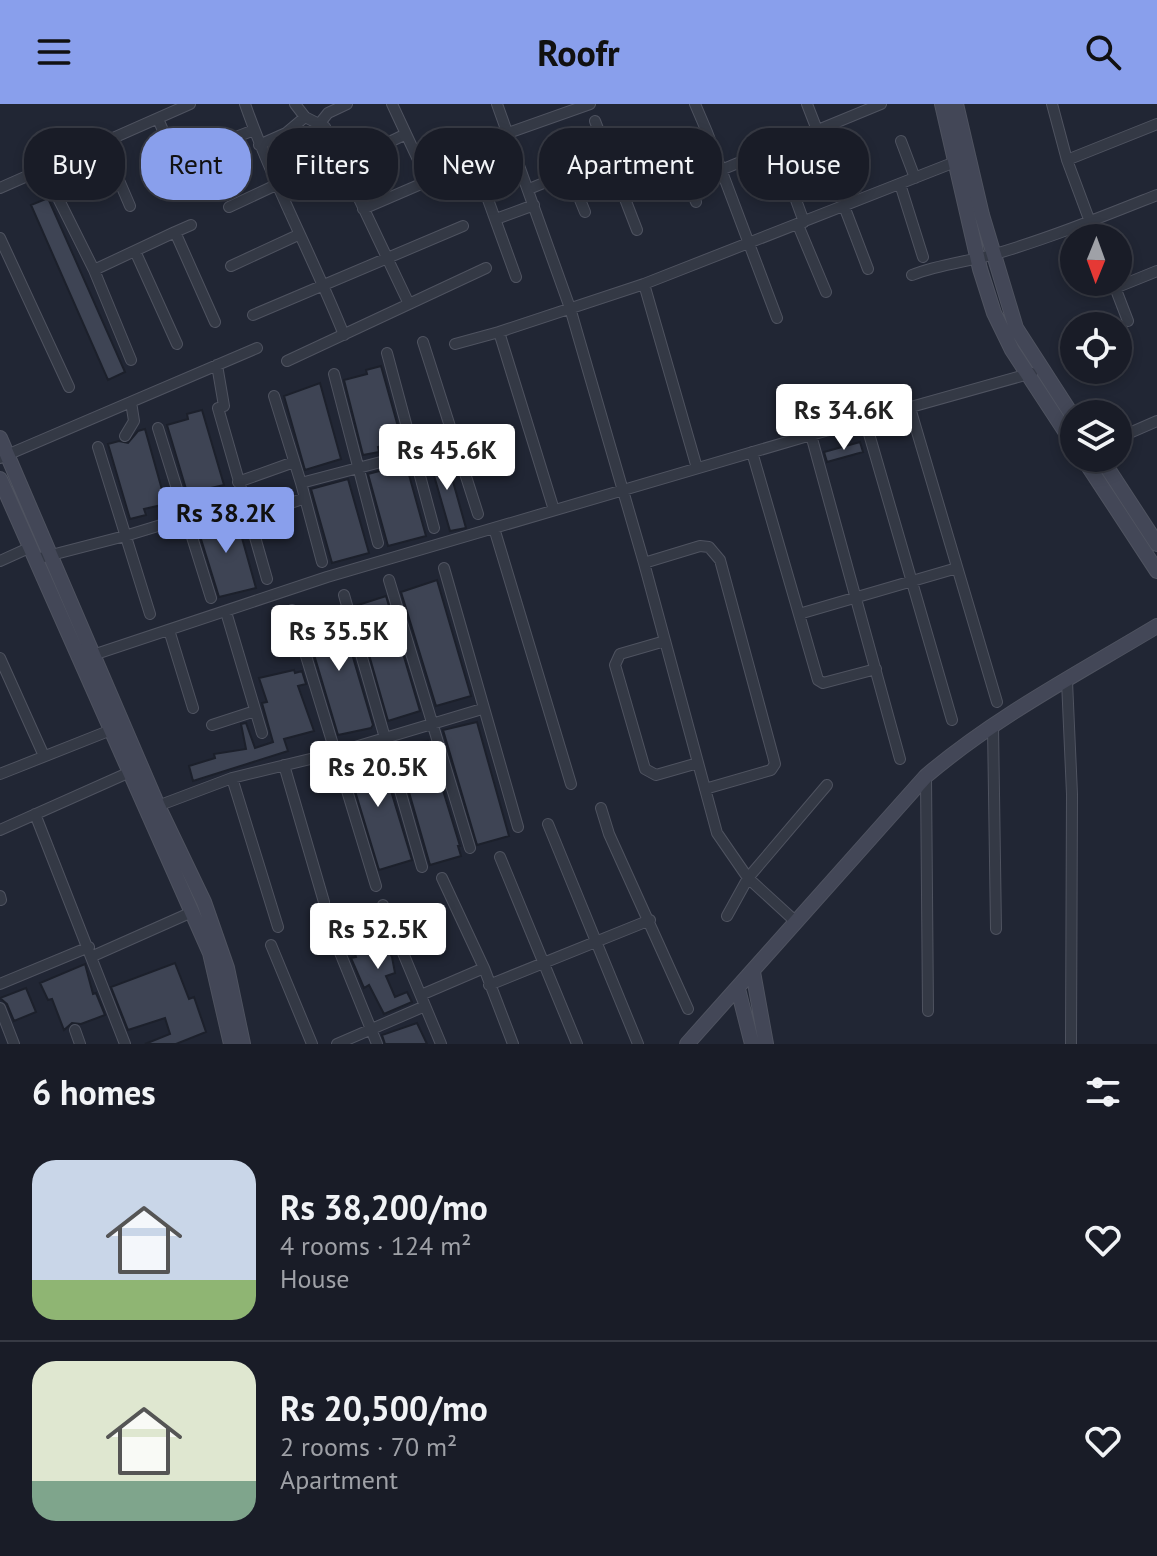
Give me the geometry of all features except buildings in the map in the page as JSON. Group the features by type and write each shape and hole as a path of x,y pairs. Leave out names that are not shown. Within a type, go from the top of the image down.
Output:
{"street":[{"path":"125,133 190,104"},
{"path":"245,104 267,164"},
{"path":"295,104 305,117 325,128"},
{"path":"392,104 414,151"},
{"path":"497,104 506,128"},
{"path":"522,128 590,104"},
{"path":"695,104 705,128"},
{"path":"807,104 815,128"},
{"path":"942,104 955,162 985,256"},
{"path":"956,104 998,322 1060,401"},
{"path":"1053,104 1067,160 1089,222"},
{"path":"320,123 323,117 344,105"},
{"path":"821,128 876,105"},
{"path":"259,145 286,133 305,117"},
{"path":"158,119 162,128"},
{"path":"595,121 598,128"},
{"path":"1067,160 1157,124"},
{"path":"398,138 406,134"},
{"path":"901,141 915,178"},
{"path":"455,344 644,284 955,162"},
{"path":"722,172 777,318"},
{"path":"523,173 570,308 644,563 717,833 748,878 795,921"},
{"path":"0,188 24,178"},
{"path":"900,184 923,257"},
{"path":"529,189 539,185"},
{"path":"363,209 414,187"},
{"path":"229,207 267,189"},
{"path":"125,194 130,206"},
{"path":"912,275 938,265 985,256 1089,222 1157,195"},
{"path":"59,200 94,270 131,360"},
{"path":"283,200 324,284 344,335"},
{"path":"359,200 409,304"},
{"path":"489,200 516,277"},
{"path":"580,200 585,212"},
{"path":"626,200 637,230"},
{"path":"794,200 826,292"},
{"path":"844,200 868,269"},
{"path":"496,219 534,205"},
{"path":"94,270 191,225"},
{"path":"253,315 463,226"},
{"path":"175,232 215,322"},
{"path":"231,266 298,235"},
{"path":"0,238 69,387"},
{"path":"135,251 177,344"},
{"path":"287,361 486,268"},
{"path":"1132,279 1157,271"},
{"path":"644,284 697,468"},
{"path":"499,332 554,510"},
{"path":"423,342 478,514"},
{"path":"4,456 257,348"},
{"path":"387,353 434,528"},
{"path":"217,365 221,407 238,482 267,579"},
{"path":"87,657 327,577 1035,372"},
{"path":"1035,372 1060,419"},
{"path":"334,374 378,543"},
{"path":"274,396 322,562"},
{"path":"125,436 134,421 131,402"},
{"path":"910,408 997,702"},
{"path":"865,420 952,720"},
{"path":"1132,432 1157,421"},
{"path":"158,428 211,598"},
{"path":"811,435 900,759"},
{"path":"0,438 39,554"},
{"path":"301,483 457,442"},
{"path":"98,447 150,614"},
{"path":"752,452 818,680 830,682 876,669"},
{"path":"238,482 294,462"},
{"path":"1092,472 1157,571"},
{"path":"1110,472 1157,544"},
{"path":"0,479 87,657 153,808 215,969 231,1044"},
{"path":"248,518 305,498"},
{"path":"0,561 125,536 243,500"},
{"path":"494,528 571,784"},
{"path":"644,563 700,546 709,547 720,560 773,756 775,764 762,775 705,789"},
{"path":"444,568 518,827"},
{"path":"799,614 957,568"},
{"path":"389,580 470,848"},
{"path":"344,595 422,867"},
{"path":"292,610 376,886"},
{"path":"226,612 262,733"},
{"path":"687,1044 926,776 950,755 993,726 1157,626"},
{"path":"169,630 193,708"},
{"path":"665,641 620,654 615,665 645,769 656,775 698,763"},
{"path":"87,657 111,730 130,772 204,902 220,945 243,1044"},
{"path":"0,658 44,756"},
{"path":"1067,681 1072,794 1071,1044"},
{"path":"153,808 232,778 335,753 482,709"},
{"path":"212,725 255,711"},
{"path":"993,726 996,929"},
{"path":"0,774 111,730"},
{"path":"284,765 324,902"},
{"path":"0,830 130,772"},
{"path":"926,776 928,1011"},
{"path":"232,778 278,927"},
{"path":"727,916 748,878 827,785"},
{"path":"601,808 609,834 688,1009"},
{"path":"35,814 125,1044"},
{"path":"548,824 638,1044"},
{"path":"500,857 577,1044"},
{"path":"442,878 484,968 513,1044"},
{"path":"383,905 441,1044"},
{"path":"0,984 192,912"},
{"path":"326,918 377,1044"},
{"path":"489,985 545,965 650,920"},
{"path":"271,945 312,1044"},
{"path":"421,995 484,968"},
{"path":"753,972 766,1044"},
{"path":"738,989 752,1044"},
{"path":"337,1044 425,1006"},
{"path":"0,1008 14,1044"},
{"path":"75,1030 80,1044"}]}
